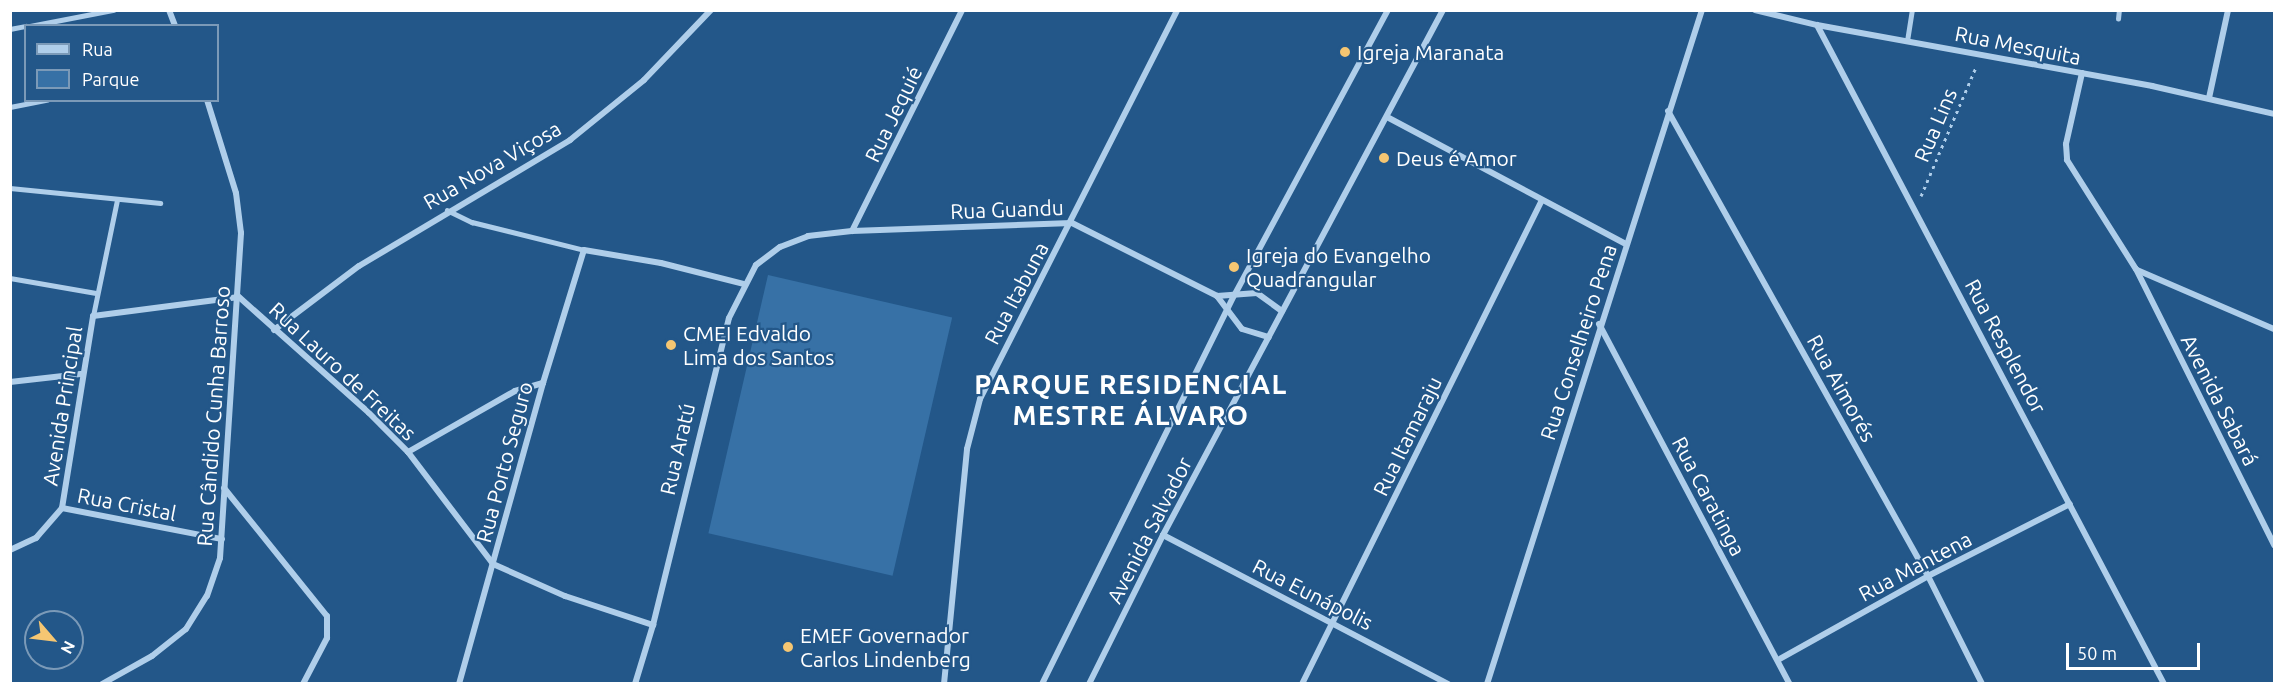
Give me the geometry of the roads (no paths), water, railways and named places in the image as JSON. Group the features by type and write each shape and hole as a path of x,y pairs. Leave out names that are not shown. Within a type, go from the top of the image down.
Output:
{"street":[{"path":"169,10 175,24"},
{"name":"Rua Nova Viçosa","path":"274,330 358,266 447,210 570,140 604,115 711,10"},
{"name":"Rua Jequié","path":"852,231 962,10"},
{"name":"Rua Itabuna","path":"944,684 972,423 994,369 1072,223 1177,10"},
{"name":"Avenida Salvador","path":"1042,684 1226,311 1388,10"},
{"name":"Avenida Salvador","path":"1089,684 1162,535 1443,10"},
{"name":"Rua Conselheiro Pena","path":"1487,684 1599,324 1702,10"},
{"name":"Rua Mesquita","path":"1755,10 1816,25 1982,54 2209,98 2274,114"},
{"path":"2209,98 2228,10"},
{"name":"Rua Resplendor","path":"1816,25 1915,208 2164,684"},
{"name":"Avenida Sabará","path":"2082,73 2068,135 2067,160 2136,269 2274,545"},
{"name":"Rua Cândido Cunha Barroso","path":"102,684 152,656 186,629 216,574 222,539 239,297 241,233 236,193 208,102"},
{"name":"Rua Aimorés","path":"1668,111 1928,576 1982,684"},
{"path":"1387,117 1541,202 1626,244"},
{"name":"Rua Itamaraju","path":"1302,684 1541,202"},
{"name":"Rua Guandu","path":"852,231 1072,223 1217,296"},
{"name":"Rua Aratú","path":"635,684 653,625 717,354 744,284 756,265 780,247 808,236 852,231"},
{"path":"584,250 661,263 744,284"},
{"name":"Rua Porto Seguro","path":"459,684 543,383 584,250"},
{"path":"2136,269 2274,329"},
{"path":"1269,337 1242,329 1226,311 1217,296 1257,293 1282,311"},
{"name":"Avenida Principal","path":"10,550 36,537 62,508 75,438 81,374 93,316 239,297"},
{"name":"Rua Lauro de Freitas","path":"239,297 369,412 408,452 493,564 565,596 653,625"},
{"name":"Rua Caratinga","path":"1599,324 1790,684"},
{"path":"10,382 81,374"},
{"path":"408,452 515,391 543,383"},
{"path":"224,487 327,616 327,638 303,684"},
{"name":"Rua Mantena","path":"1778,660 1928,576 2070,504"},
{"name":"Rua Cristal","path":"62,508 222,539"},
{"name":"Rua Eunápolis","path":"1162,535 1333,622 1448,684"}],"lane":[{"path":"40,24 113,10"},
{"path":"1907,41 1912,10"},
{"path":"2118,19 2119,10"},
{"path":"10,107 36,102"},
{"path":"10,188 117,200 160,202"},
{"path":"93,316 117,200"},
{"path":"447,210 472,222 584,250"},
{"path":"10,278 96,293"}],"place":[{"name":"Igreja Maranata","path":"1345,52"},
{"name":"Deus é Amor","path":"1384,158"},
{"name":"Igreja do Evangelho Quadrangular","path":"1234,267"},
{"name":"CMEI Edvaldo Lima dos Santos","path":"671,345"},
{"name":"EMEF Governador Carlos Lindenberg","path":"788,647"}],"district":[{"name":"PARQUE RESIDENCIAL MESTRE ÁLVARO","path":"1131,400"}]}
